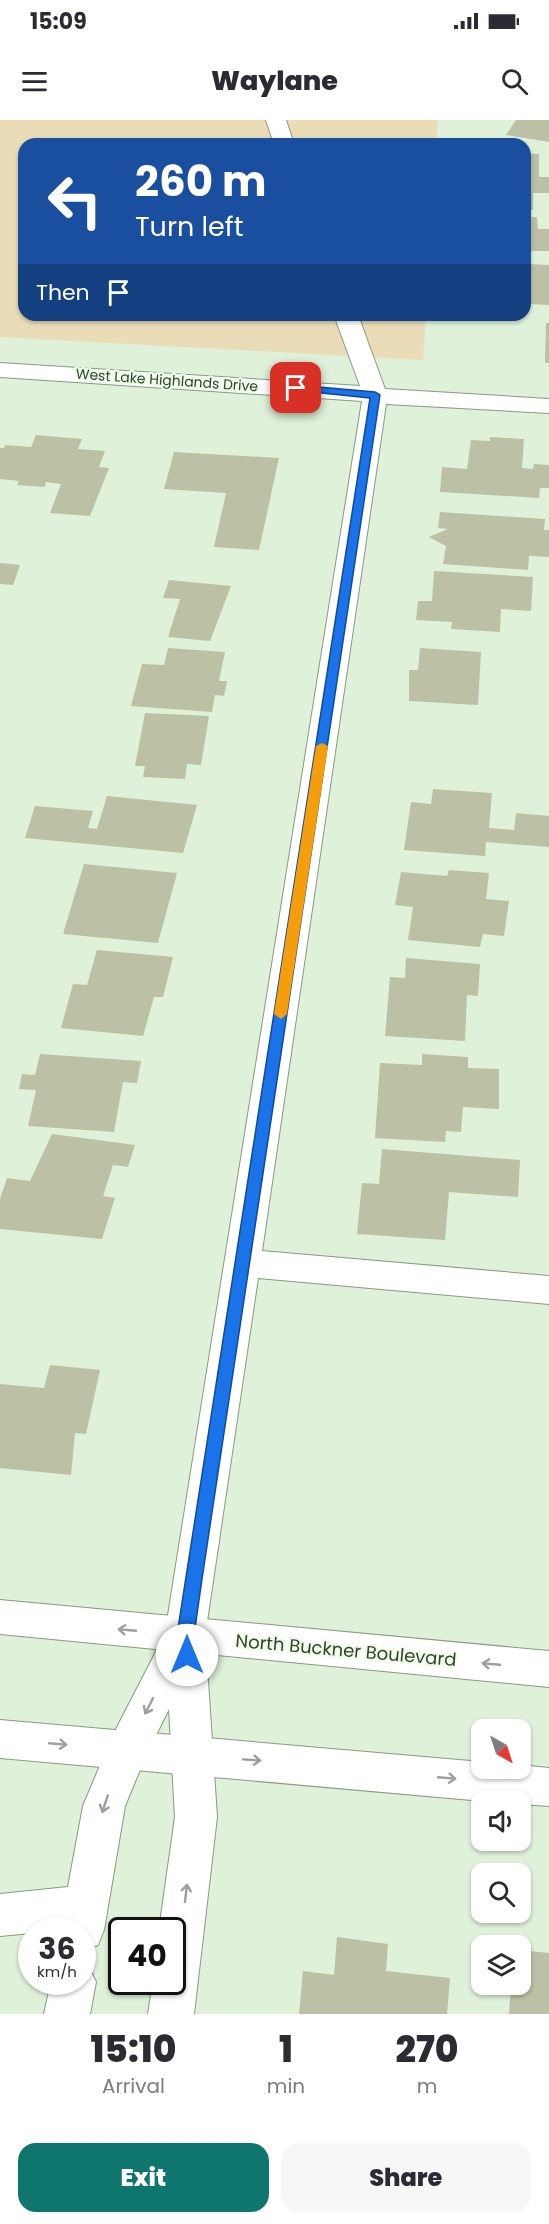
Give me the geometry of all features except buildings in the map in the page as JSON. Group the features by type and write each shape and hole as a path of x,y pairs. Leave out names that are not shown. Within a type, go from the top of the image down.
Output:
{"street":[{"path":"276,120 282,138"},
{"path":"171,2014 196,1817 185,1635 375,395 348,321"},
{"name":"West Lake Highlands Drive","path":"0,370 549,406"},
{"path":"243,1263 549,1290"},
{"name":"North Buckner Boulevard","path":"0,1617 549,1670"},
{"path":"84,1917 104,1806 127,1750 185,1635"},
{"path":"0,1739 549,1787"},
{"path":"0,1915 56,1917"},
{"path":"67,2014 71,1995"}],"shaded area":[{"path":"0,120 438,120 436,138 18,138 18,321 426,321 423,360 0,337"}],"slow traffic":[{"path":"281,1014 322,746"}],"route":[{"path":"187,1655 185,1635 375,395 296,388"}]}
